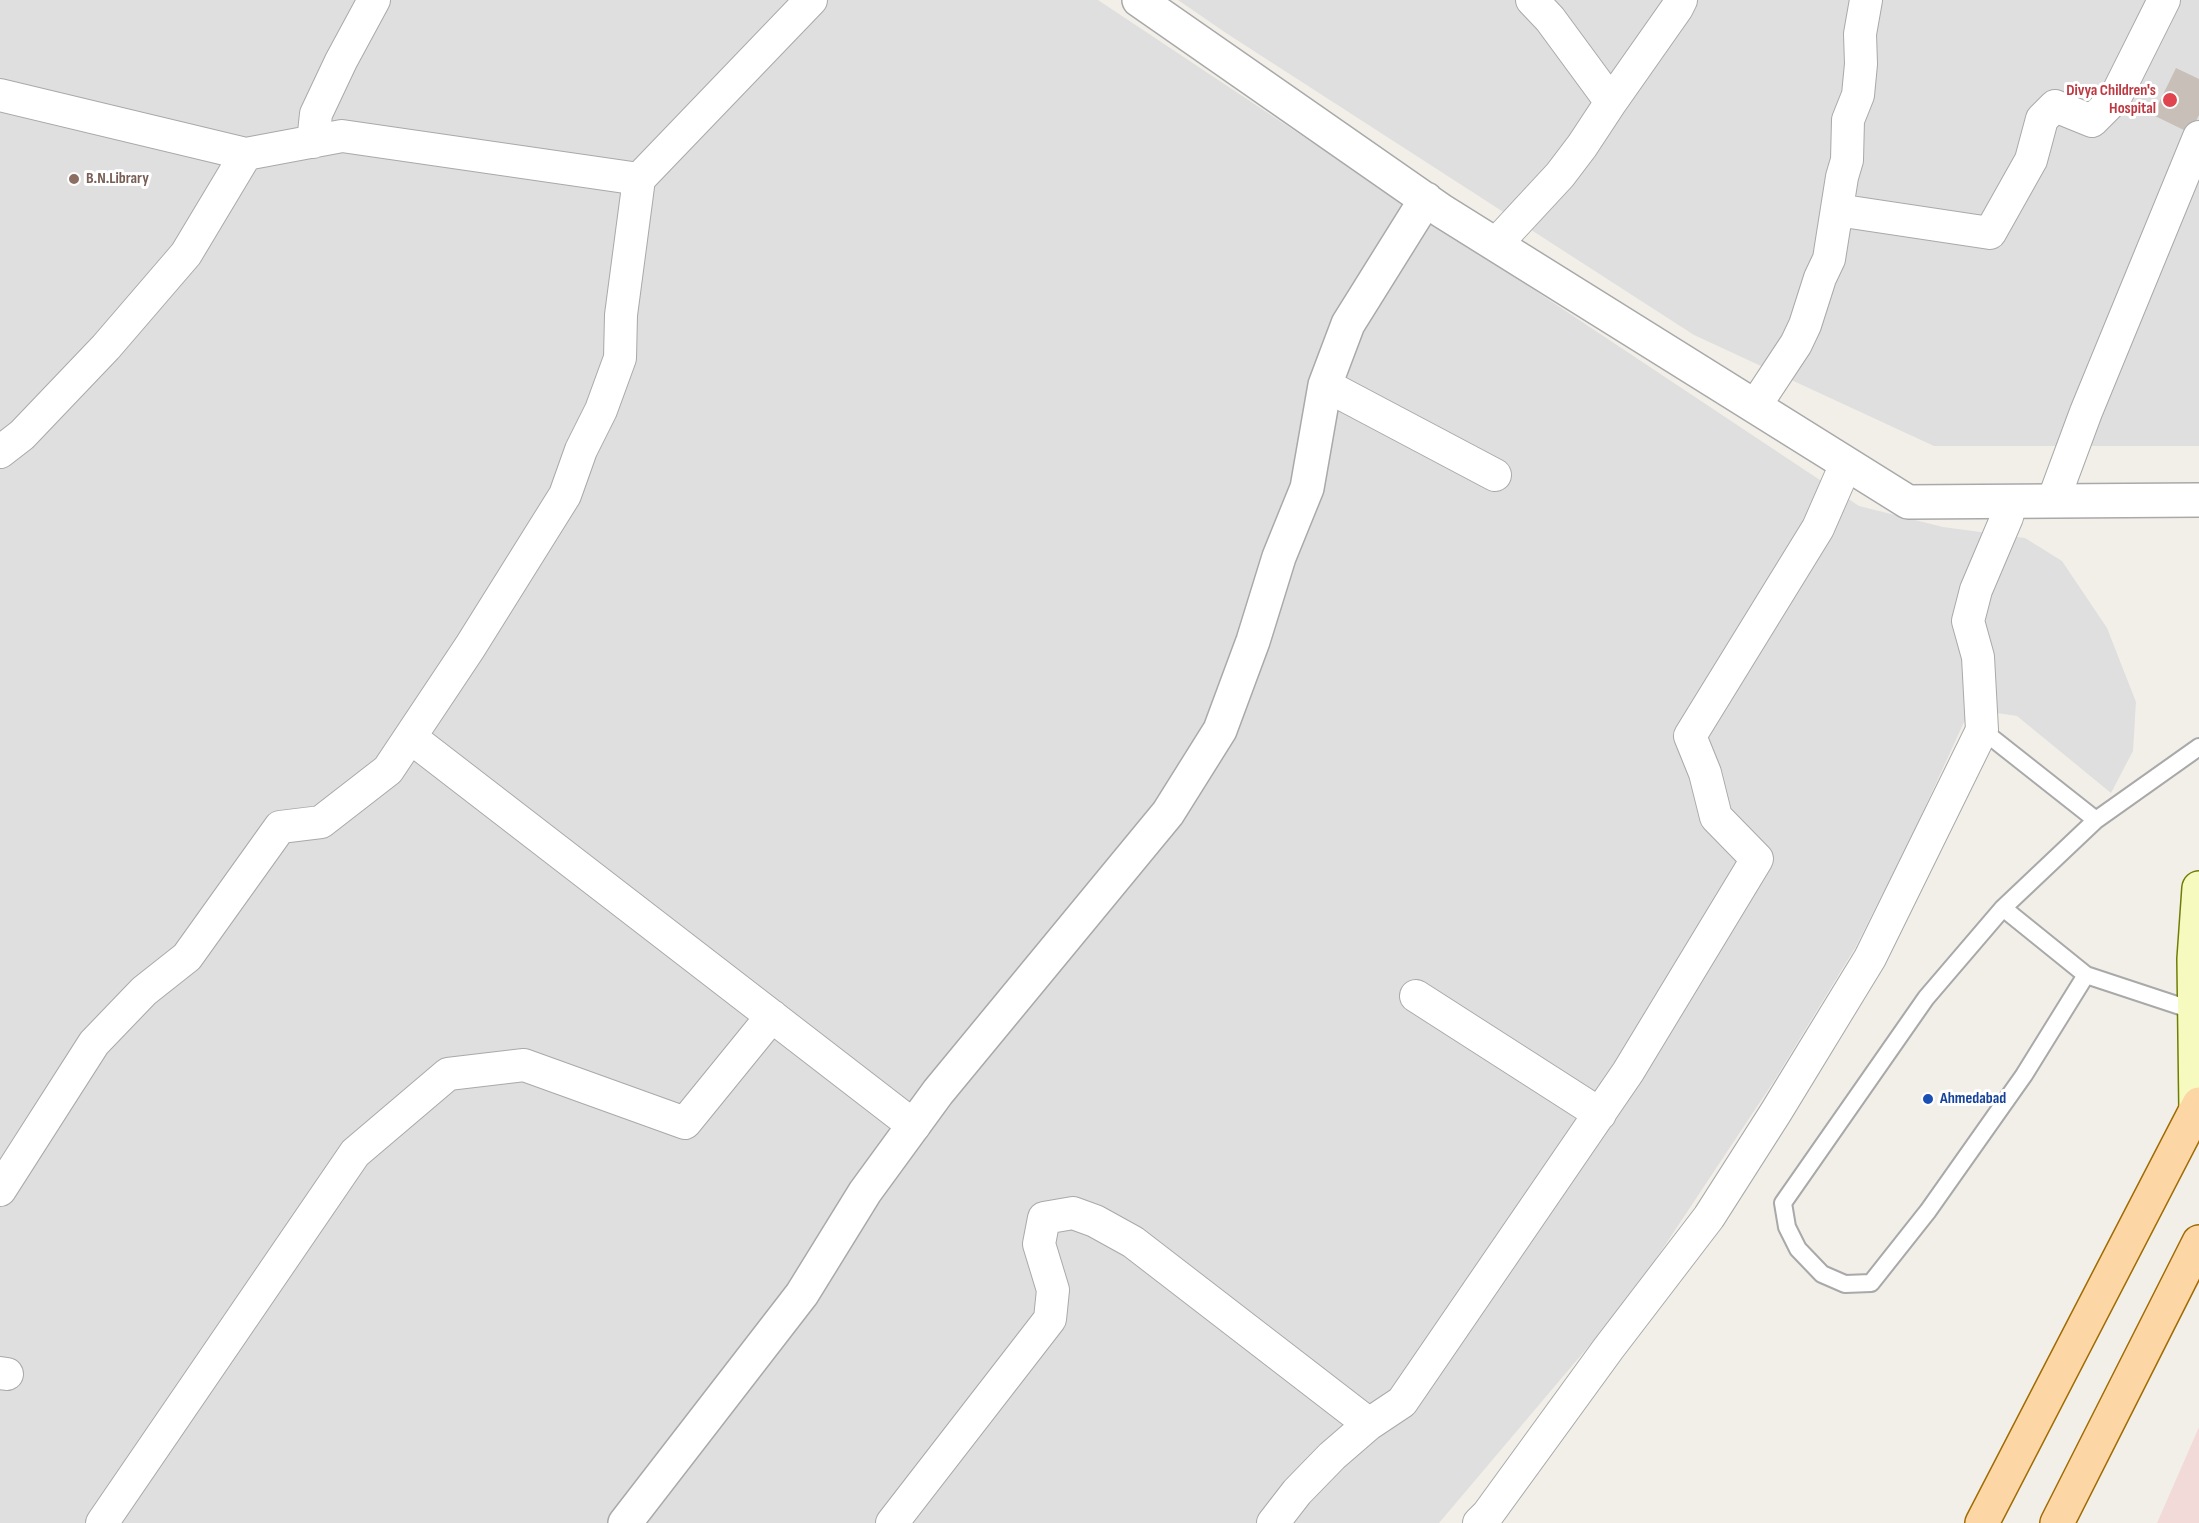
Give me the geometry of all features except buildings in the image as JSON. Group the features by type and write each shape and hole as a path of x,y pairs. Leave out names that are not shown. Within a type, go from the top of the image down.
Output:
{"main road":[{"path":"1982,1523 2198,1107 2194,959 2199,888"},
{"path":"2057,1523 2199,1242"}],"street":[{"path":"313,141 316,114 374,0"},
{"path":"0,1191 94,1043 144,991 187,957 280,827 321,822 388,770 470,647 565,495 581,450 602,410 620,358 621,315 639,179 811,0"},
{"path":"1139,0 1426,199 1908,502 2199,500"},
{"path":"1532,0 1550,19 1611,102"},
{"path":"1496,244 1560,175 1582,146 1681,0"},
{"path":"1755,406 1806,325 1820,278 1829,259 1846,160 1848,120 1858,95 1861,64 1860,34 1866,0"},
{"path":"1837,210 1990,233 2031,159 2043,118 2055,106 2092,121 2115,98 2164,0"},
{"path":"0,94 246,154 342,136 639,179"},
{"path":"2054,501 2086,412 2199,137"},
{"path":"0,452 22,435 106,347 186,254 246,154"},
{"path":"625,1523 802,1294 865,1192 938,1092 1168,813 1220,730 1253,642 1279,557 1307,488 1325,385 1348,324 1426,199"},
{"path":"1325,385 1495,475"},
{"path":"1273,1523 1332,1456 1369,1424 1402,1402 1628,1072 1757,859 1716,817 1705,773 1690,736 1818,528 1846,464"},
{"path":"1479,1523 1488,1514 1608,1349 1709,1216 1870,958 1982,730 1978,657 1968,621 1976,590 2007,518 2011,501"},
{"path":"410,737 914,1126"},
{"path":"1416,996 1600,1114"},
{"path":"102,1523 356,1154 448,1074 524,1065 685,1122 772,1016"},
{"path":"892,1523 1050,1319 1053,1290 1039,1244 1044,1218 1073,1213 1095,1221 1133,1242 1369,1424"}],"lane":[{"path":"1982,730 2096,820"},
{"path":"2086,975 2024,1076 1928,1211 1871,1282 1845,1284 1822,1274 1798,1249 1788,1227 1783,1203 1926,998 2003,908 2096,820 2199,747"},
{"path":"2003,908 2086,975 2195,1011"}],"shaded area":[{"path":"0,0 1098,0 1859,506 1943,527 2025,538 2062,561 2107,628 2136,702 2133,751 2111,793 2017,716 1970,709 1910,840 1855,948 1774,1081 1632,1295 1439,1523 0,1523"},
{"path":"1178,0 2199,0 2199,446 1934,446 1694,335"},
{"path":"2199,1427 2199,1523 2157,1523"}],"place":[{"name":"Divya Children's Hospital","path":"2170,100"},
{"name":"B.N.Library","path":"74,179"},
{"name":"Ahmedabad","path":"1928,1099"}]}
